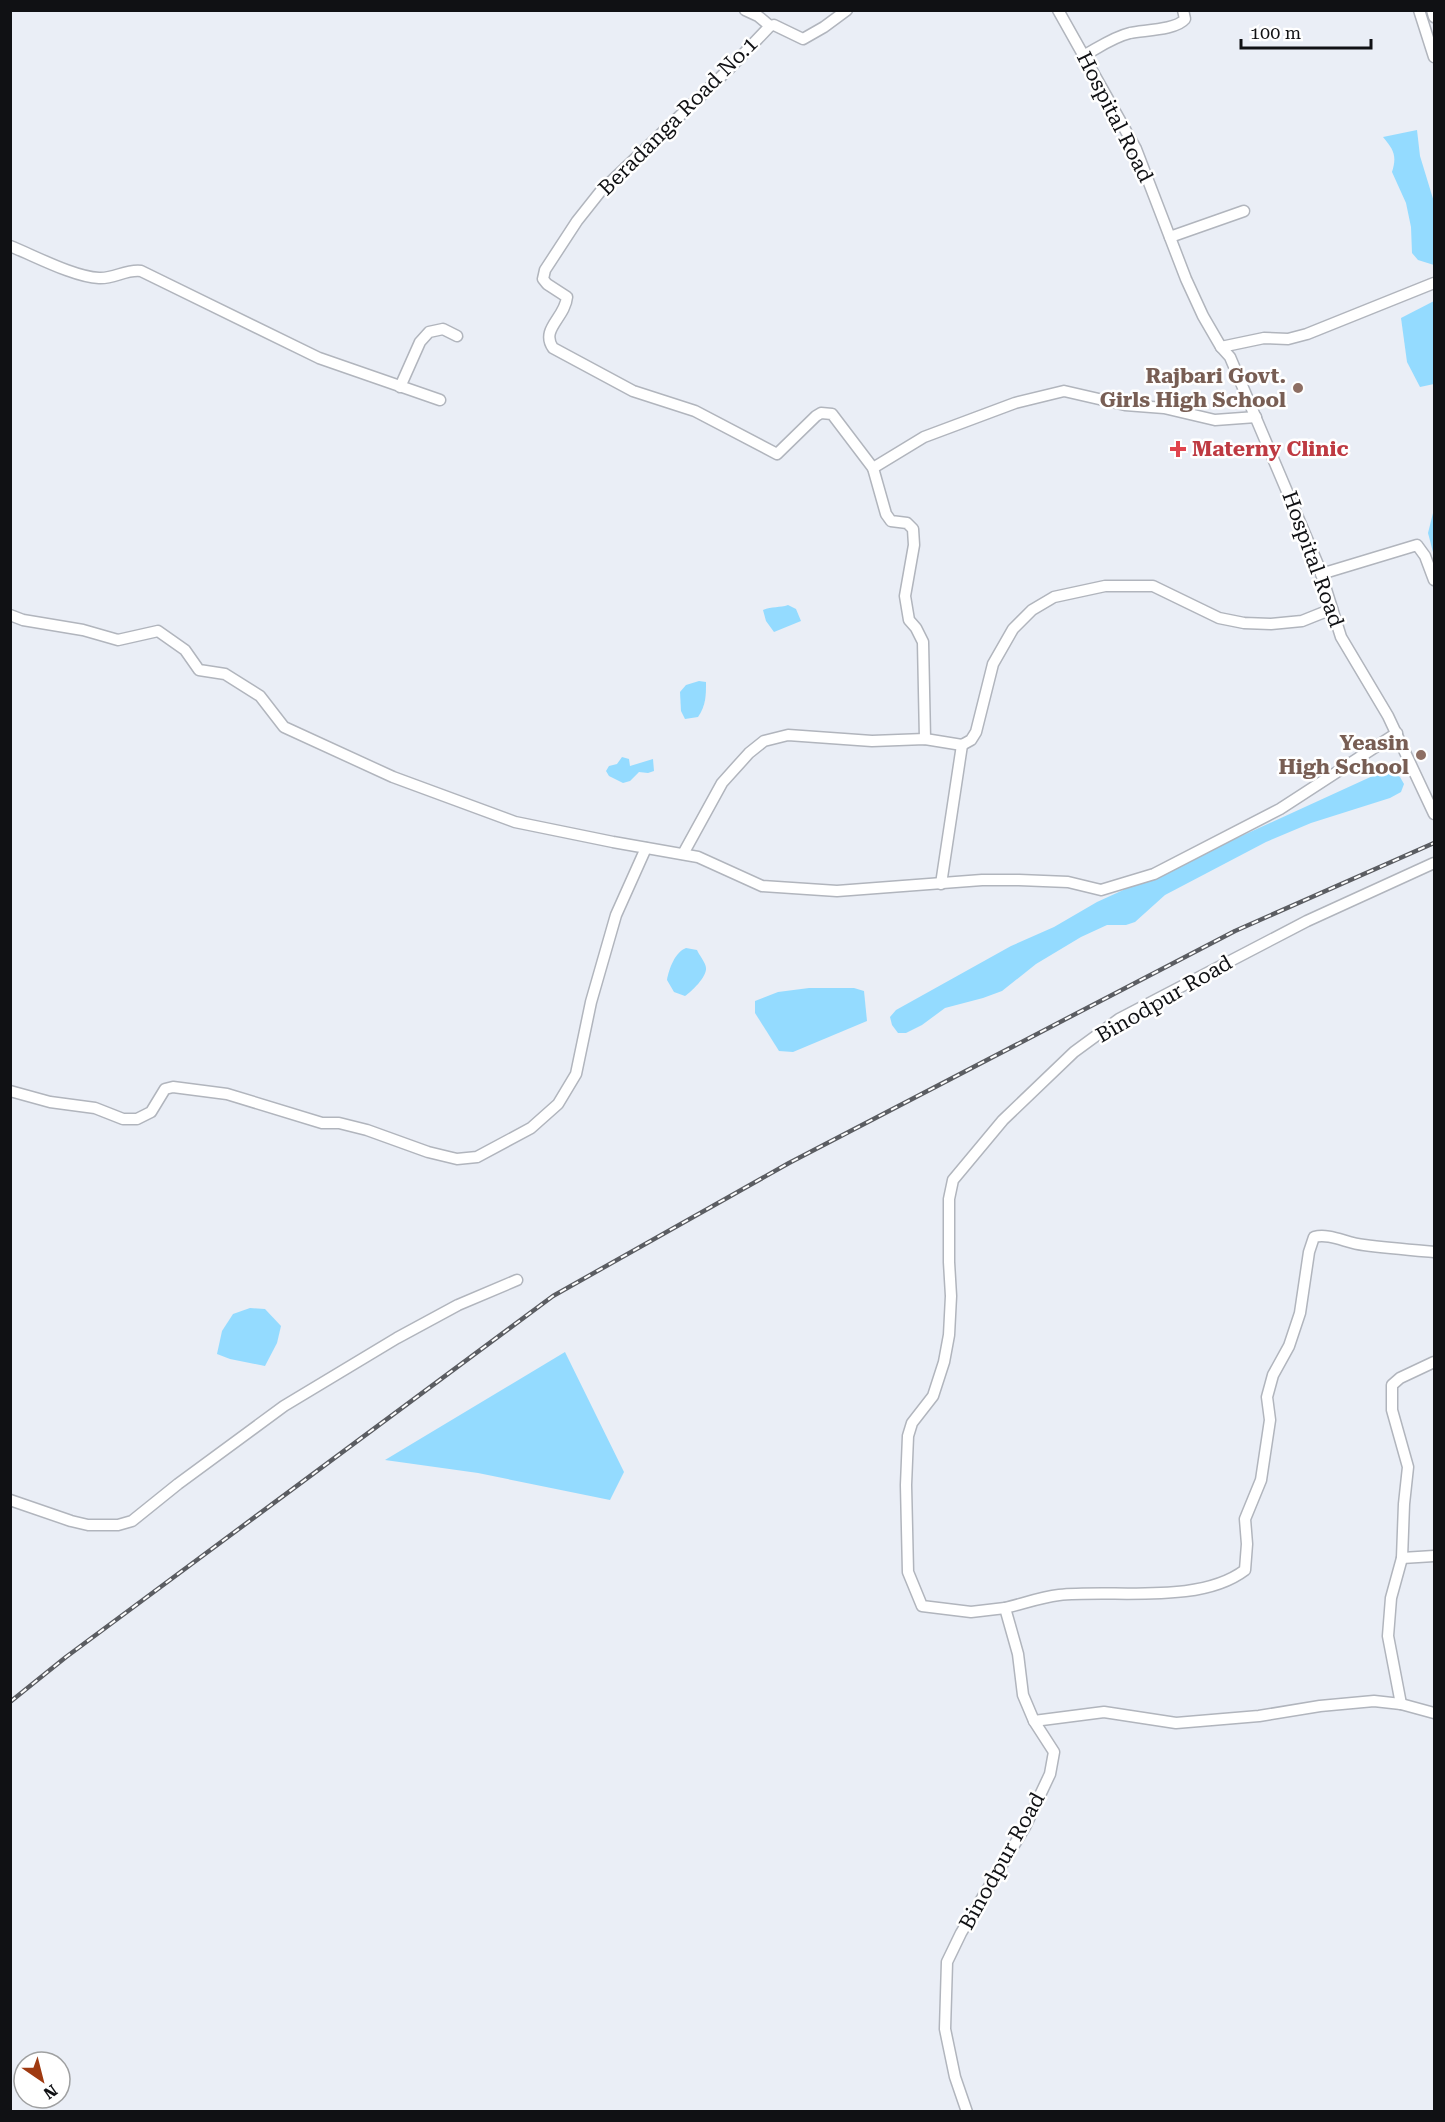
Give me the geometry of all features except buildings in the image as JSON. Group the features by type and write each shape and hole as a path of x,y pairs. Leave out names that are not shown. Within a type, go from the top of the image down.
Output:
{"street":[{"path":"745,10 758,16 770,26"},
{"name":"Beradanga Road No.1","path":"847,10 803,39 774,25 770,26 600,192 577,221 544,270 543,276 547,284 567,297 564,310 549,333 548,341 553,348 633,392 695,411 777,454 816,416 821,413 832,414 873,468"},
{"name":"Hospital Road","path":"1058,10 1136,149 1186,279 1203,316 1221,347 1230,357 1322,574 1341,637 1397,733 1434,814"},
{"path":"1083,56 1120,36 1160,29 1182,22 1185,19 1183,10"},
{"path":"1419,10 1434,57"},
{"path":"1432,10 1434,16"},
{"path":"1170,237 1244,211"},
{"path":"10,246 84,276 102,279 130,270 141,271 319,358 440,400"},
{"path":"1221,347 1264,338 1288,339 1307,334 1434,284"},
{"path":"400,387 420,342 429,332 443,329 457,336"},
{"path":"925,739 923,642 906,613 905,596 914,545 913,529 907,523 891,520 886,514 873,468 924,437 1015,403 1064,391 1125,405 1164,408 1215,420 1256,417"},
{"path":"1322,574 1417,544 1425,556 1434,579"},
{"path":"683,854 722,783 749,753 765,741 788,735 872,741 925,739 962,745 971,740 976,732 993,664 1013,629 1032,610 1054,597 1104,586 1153,586 1219,618 1244,623 1271,624 1302,621 1332,609"},
{"path":"10,615 23,620 83,630 118,640 158,631 185,650 198,670 225,674 260,696 284,727 393,777 515,822 698,857 762,886 837,891 982,880 1029,880 1068,882 1101,890 1154,874 1280,809 1397,733"},
{"path":"941,884 962,745"},
{"path":"10,1091 50,1102 95,1108 123,1119 137,1119 151,1112 165,1089 173,1087 227,1094 322,1123 339,1123 367,1130 428,1152 456,1159 477,1158 531,1128 558,1104 576,1074 591,1002 616,915 646,848"},
{"name":"Binodpur Road","path":"967,2112 955,2078 945,2029 947,1962 961,1933 1025,1827 1050,1774 1054,1752 1034,1721 1023,1695 1018,1654 1005,1608 971,1612 922,1606 908,1572 906,1485 908,1436 912,1423 933,1396 944,1362 949,1335 951,1296 949,1199 953,1180 1011,1113 1074,1052 1119,1019 1307,921 1434,863"},
{"path":"1005,1608 1058,1595 1184,1591 1210,1587 1233,1579 1245,1570 1247,1544 1245,1519 1261,1480 1270,1420 1267,1397 1274,1375 1289,1346 1300,1313 1314,1237 1325,1234 1341,1241 1364,1245 1434,1252"},
{"path":"10,1500 88,1525 118,1526 132,1521 284,1406 397,1338 458,1305 517,1280"},
{"path":"1401,1704 1388,1636 1391,1598 1402,1558 1408,1467 1392,1410 1392,1385 1400,1378 1434,1362"},
{"path":"1402,1558 1434,1556"},
{"path":"1034,1721 1104,1712 1176,1723 1259,1716 1320,1706 1374,1701 1401,1704 1434,1713"}],"water":[{"path":"1417,130 1420,156 1434,202 1434,265 1418,260 1412,253 1411,227 1406,203 1392,172 1394,153 1383,137"},
{"path":"1434,301 1434,384 1420,387 1407,362 1401,318"},
{"path":"1434,513 1434,556 1428,533"},
{"path":"788,605 796,609 801,621 774,632 766,621 763,610"},
{"path":"699,681 706,682 703,708 698,717 685,719 681,711 680,692 686,685"},
{"path":"622,757 629,759 630,766 653,759 654,771 639,772 630,781 623,783 609,776 606,771 609,766 617,764"},
{"path":"1388,771 1400,777 1404,784 1401,792 1390,798 1311,823 1266,842 1165,895 1135,922 1126,925 1107,925 1081,937 1036,964 1002,991 945,1008 922,1025 906,1033 898,1033 892,1025 890,1017 896,1010 1011,946 1054,927 1097,902"},
{"path":"686,948 697,950 705,964 706,972 695,988 685,996 674,992 667,980 676,957"},
{"path":"809,988 854,988 864,991 867,1021 793,1052 779,1051 755,1013 755,1001 778,992"},
{"path":"250,1308 265,1309 281,1326 277,1343 265,1366 217,1354 222,1331 233,1314"},
{"path":"565,1352 624,1472 610,1500 478,1473 385,1460"}],"railway":[{"path":"10,1702 66,1657 553,1296 789,1163 1235,931 1434,843"}],"place":[{"name":"Rajbari Govt. Girls High School","path":"1298,388"},
{"name":"Materny Clinic","path":"1178,449"},
{"name":"Yeasin High School","path":"1421,755"}]}
